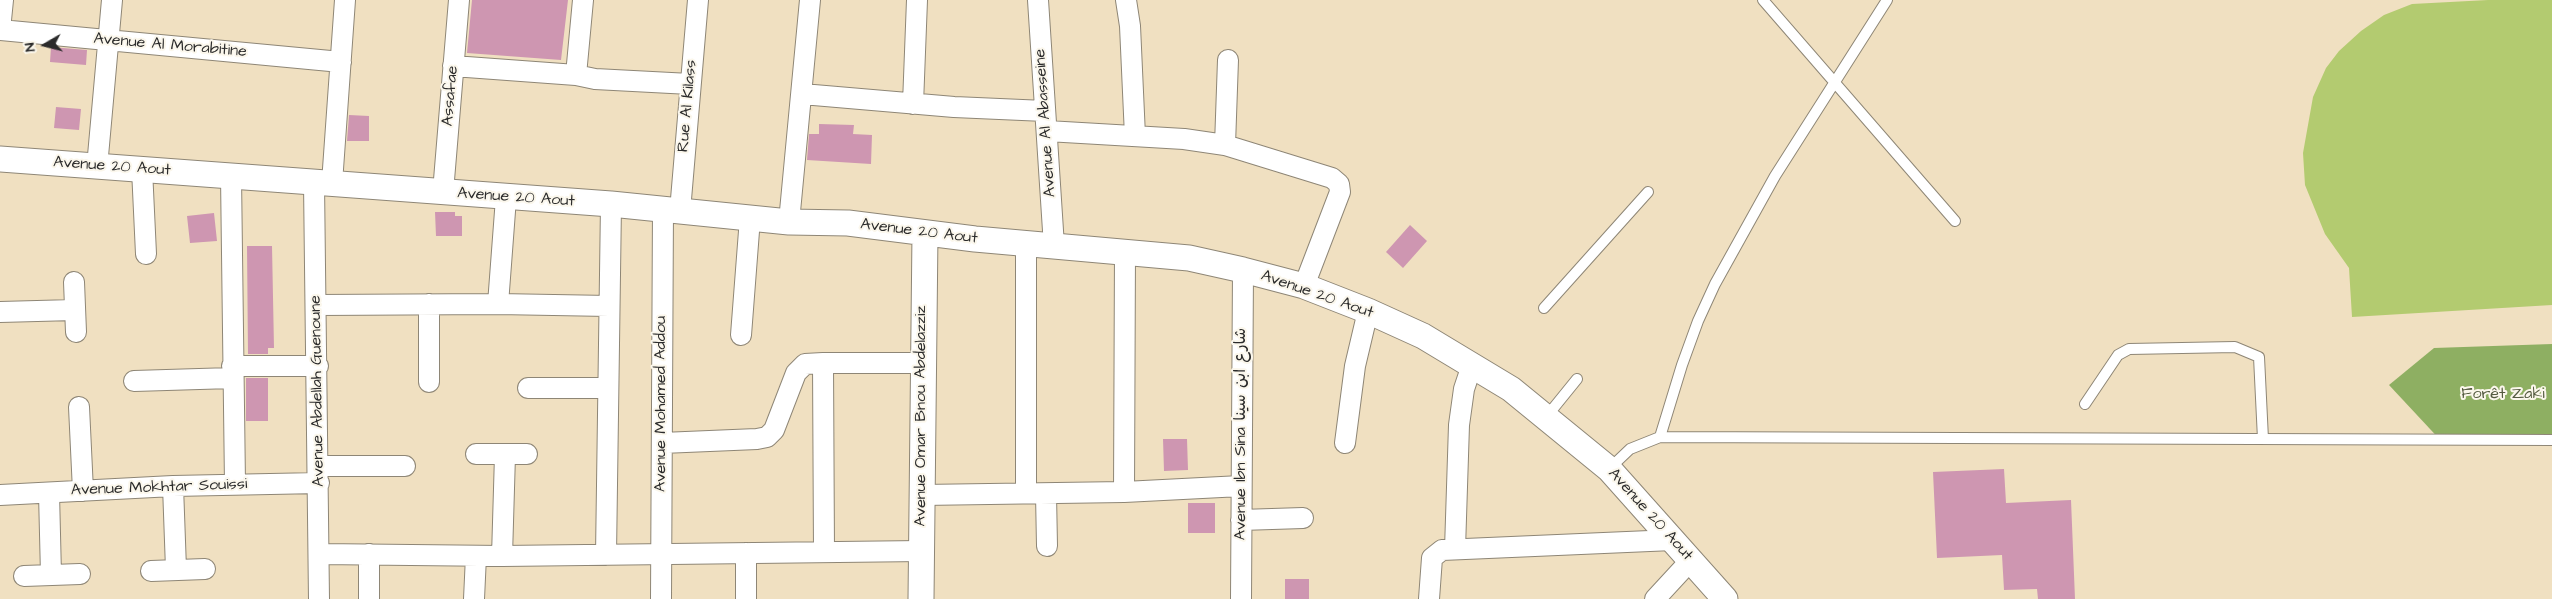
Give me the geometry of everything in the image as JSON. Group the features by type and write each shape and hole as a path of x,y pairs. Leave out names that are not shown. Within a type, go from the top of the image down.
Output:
{"street":[{"path":"0,30 3,0"},
{"path":"97,166 112,0"},
{"name":"Avenue Abdellah Guenoune","path":"319,599 317,305 323,183 341,62 346,0"},
{"name":"Assafae","path":"443,192 459,0"},
{"path":"576,75 583,0"},
{"name":"Rue Al Kilass","path":"672,210 690,84 698,0"},
{"path":"789,222 810,0"},
{"path":"914,104 917,0"},
{"name":"Avenue Al Abasseine","path":"1038,0 1054,246"},
{"path":"1126,0 1130,26 1135,136"},
{"name":"Avenue Al Morabitine","path":"0,30 341,62"},
{"path":"1225,145 1228,60"},
{"path":"454,66 576,75 594,79 690,84"},
{"path":"802,94 914,104 1046,121 1135,136 1184,139 1225,145 1332,178 1339,184 1340,192 1304,286"},
{"name":"Avenue 20 Aout","path":"0,159 506,198 611,204 789,222 848,223 1026,244 1189,258 1243,270 1304,286 1368,311 1422,336 1472,364 1511,389 1547,416 1609,469 1725,599"},
{"path":"142,169 146,254"},
{"path":"231,176 232,372 235,484"},
{"path":"498,304 506,198"},
{"path":"606,555 611,204"},
{"name":"Avenue Mohamed Addou","path":"661,599 662,443 672,210"},
{"path":"741,335 750,218"},
{"name":"Avenue Omar Bnou Abdelazziz","path":"921,599 922,363 925,233"},
{"path":"1026,244 1036,494 1047,546"},
{"path":"1124,492 1125,251"},
{"name":"Avenue Ibn Sina شارع ابن سينا","path":"1241,599 1243,270"},
{"path":"74,282 76,332"},
{"path":"429,304 430,382"},
{"path":"317,305 498,304 609,306"},
{"path":"0,312 74,310"},
{"path":"1345,443 1355,366 1368,311"},
{"path":"823,363 824,552"},
{"path":"662,443 767,437 774,430 796,372 805,364 922,363"},
{"path":"1455,549 1459,425 1464,389 1472,364"},
{"path":"134,381 318,366"},
{"path":"528,388 607,388"},
{"path":"76,407 83,491"},
{"path":"476,454 527,454"},
{"path":"502,556 505,455"},
{"name":"Avenue Mokhtar Souissi","path":"0,495 235,484 405,466"},
{"path":"173,486 176,570"},
{"path":"922,495 1124,492 1241,486"},
{"path":"49,492 51,575"},
{"path":"1241,520 1303,518"},
{"path":"1429,599 1432,558 1437,552 1455,549 1673,540"},
{"path":"320,554 502,556 922,551"},
{"path":"369,554 369,599"},
{"path":"746,554 746,599"},
{"path":"474,599 476,556"},
{"path":"1655,599 1690,560"},
{"path":"151,571 205,569"},
{"path":"24,576 80,574"}],"lane":[{"path":"1763,0 1955,221"},
{"path":"1660,437 1682,364 1715,284 1775,176 1887,0"},
{"path":"1544,308 1648,192"},
{"path":"2085,404 2118,356 2130,349 2235,347 2252,352 2259,357 2263,439"},
{"path":"1547,416 1577,379"},
{"path":"1609,469 1630,449 1660,437 2552,440"}],"green space":[{"path":"2488,0 2552,0 2552,305 2352,317 2349,268 2325,234 2305,185 2303,153 2313,97 2326,68 2339,51 2361,31 2384,15 2412,4"},
{"name":"Forêt Zaki","path":"2552,344 2552,444 2444,444 2389,385 2434,348"}],"building":[{"path":"472,0 568,0 561,60 467,53"},
{"path":"51,47 87,50 86,65 50,62"},
{"path":"56,107 81,109 79,130 54,128"},
{"path":"349,115 369,116 369,141 347,141"},
{"path":"819,124 854,125 853,134 872,135 871,164 807,160 809,134 819,134"},
{"path":"435,212 455,212 455,216 462,216 462,236 436,236"},
{"path":"214,213 217,241 190,243 187,216"},
{"path":"1410,225 1427,241 1403,268 1386,252"},
{"path":"247,246 272,246 274,348 268,348 268,354 248,354"},
{"path":"246,378 268,378 268,421 246,421"},
{"path":"1163,439 1187,439 1188,470 1164,471"},
{"path":"2004,469 2006,503 2071,500 2075,599 2038,599 2037,589 2004,590 2002,555 1937,558 1933,472"},
{"path":"1188,503 1215,503 1215,533 1188,533"},
{"path":"1285,579 1309,579 1309,599 1285,599"}]}
